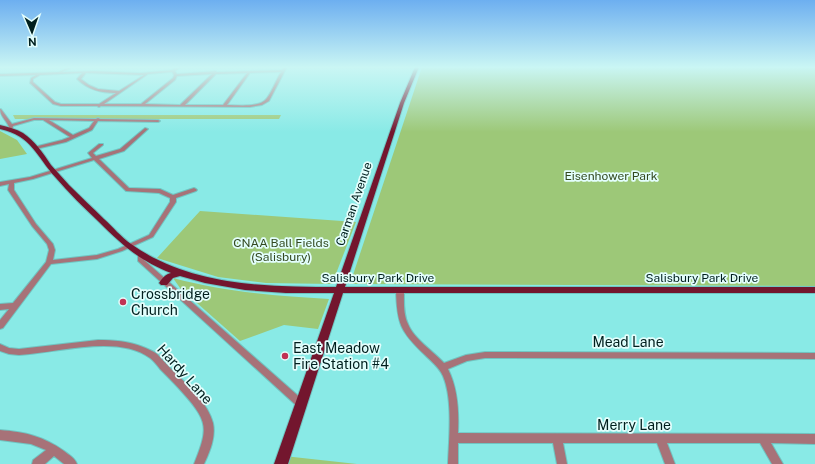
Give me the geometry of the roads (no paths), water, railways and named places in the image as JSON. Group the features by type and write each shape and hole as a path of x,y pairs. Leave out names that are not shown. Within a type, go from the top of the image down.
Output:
{"main road":[{"name":"Carman Avenue","path":"281,464 408,89"},
{"name":"Salisbury Park Drive","path":"0,127 11,127 26,137 53,171 77,197 128,246 141,255 166,268 192,277 237,286 286,290 815,290"},
{"path":"164,283 170,276 180,273"}],"street":[{"path":"39,89 56,104 69,106 254,106 267,101 274,89"},
{"path":"92,89 120,92"},
{"path":"99,106 125,89"},
{"path":"141,106 161,89"},
{"path":"181,106 199,89"},
{"path":"224,106 237,89"},
{"path":"0,110 11,127 34,119 158,121"},
{"path":"44,119 73,137"},
{"path":"36,148 73,137 92,129 94,123 98,119"},
{"path":"0,184 53,171 122,150 146,129"},
{"path":"101,145 90,153 128,190 160,192 173,197 194,190"},
{"path":"0,326 49,262 52,250 50,244 34,225 11,190 12,182"},
{"path":"49,262 97,257 151,236 173,202 173,197"},
{"path":"141,255 141,261 164,283 301,404"},
{"path":"400,290 401,316 405,329 414,341 443,368 448,378 451,391 453,464"},
{"path":"0,307 15,306"},
{"name":"Hardy Lane","path":"0,347 5,350 22,352 121,343 137,346 145,350 153,356 200,406 208,420 208,441 199,464"},
{"name":"Mead Lane","path":"443,368 466,358 485,355 815,356"},
{"path":"0,435 34,439 54,450 72,464"},
{"name":"Merry Lane","path":"453,438 815,439"},
{"path":"557,438 562,464"},
{"path":"660,438 670,464"},
{"path":"763,439 778,464"},
{"path":"37,464 54,450"}],"place":[{"name":"Crossbridge Church","path":"123,302"},
{"name":"East Meadow Fire Station #4","path":"285,356"}],"park label":[{"name":"Eisenhower Park","path":"611,176"},
{"name":"CNAA Ball Fields (Salisbury)","path":"281,250"}]}
